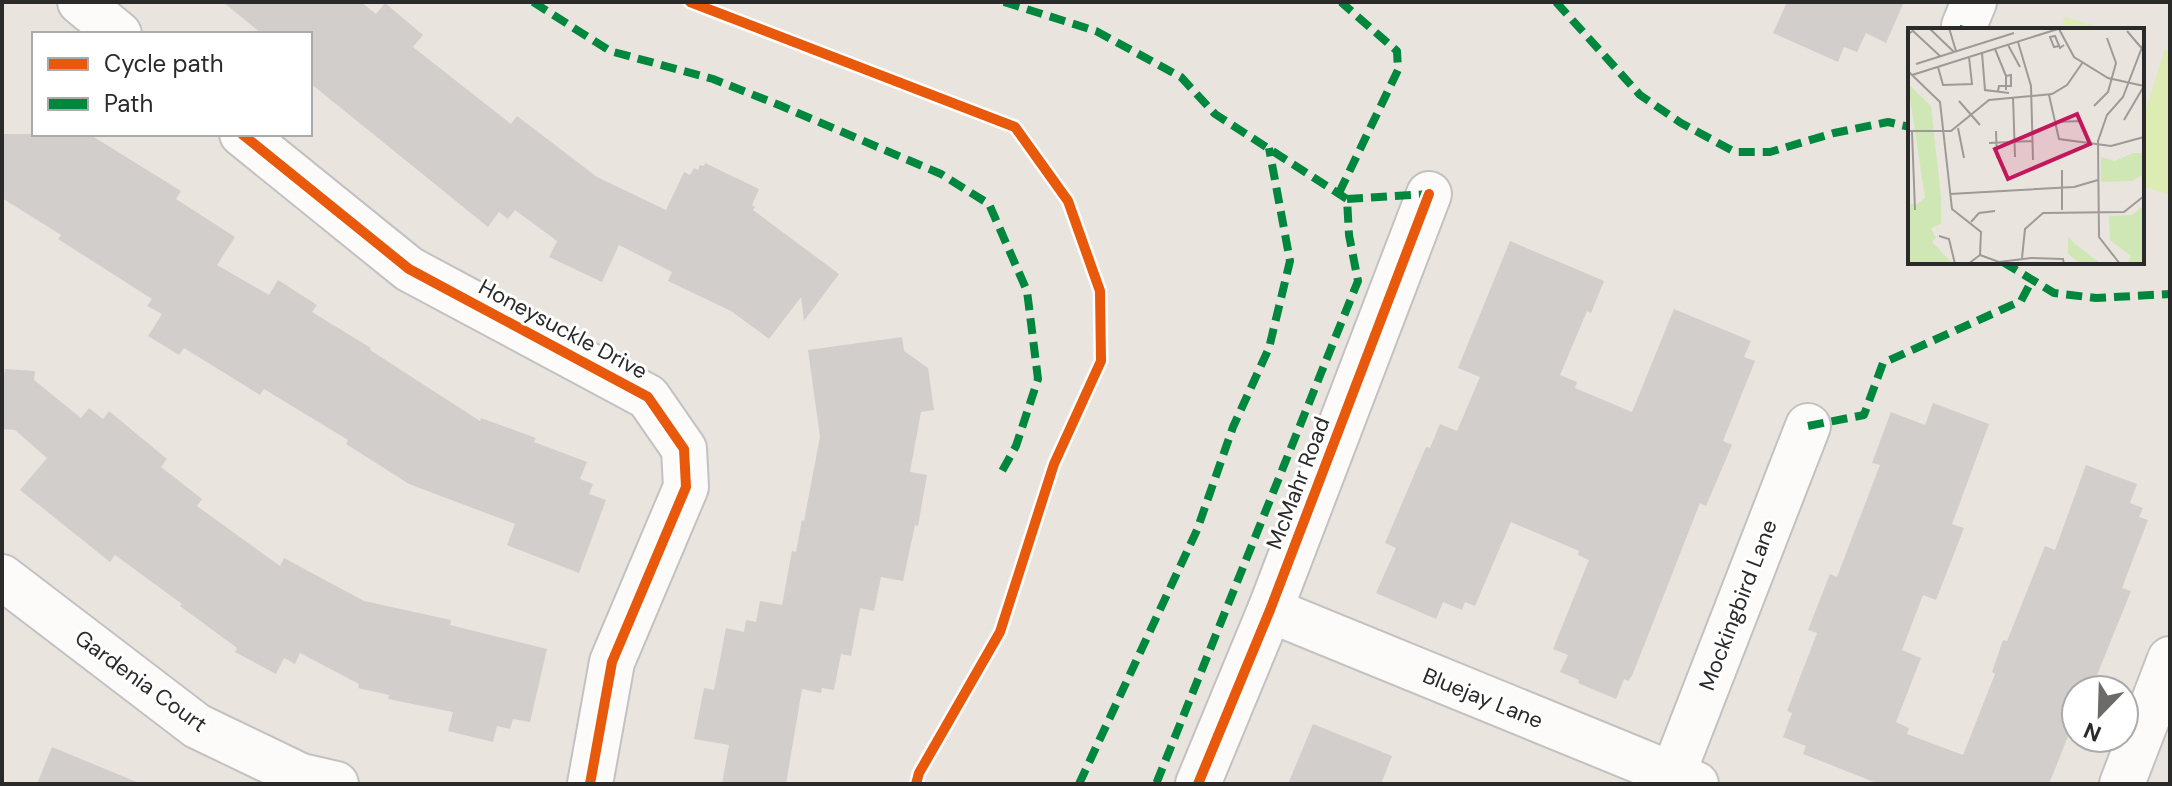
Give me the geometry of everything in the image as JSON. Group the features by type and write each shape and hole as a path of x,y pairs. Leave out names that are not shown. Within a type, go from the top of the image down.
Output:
{"street":[{"path":"80,2 117,32"},
{"name":"Honeysuckle Drive","path":"244,136 409,269 648,397 684,449 686,487 612,662 590,784"},
{"name":"McMahr Road","path":"1198,784 1270,610 1429,194"},
{"name":"Mockingbird Lane","path":"1679,781 1808,426"},
{"name":"Gardenia Court","path":"2,577 197,726 301,776 336,784"},
{"name":"Bluejay Lane","path":"1270,610 1679,781"},
{"path":"2122,784 2170,659"}],"green space":[{"path":"2065,17 2101,28 2062,28"},
{"path":"2165,49 2170,51 2170,195 2144,187 2144,116"}],"building":[{"path":"223,2 361,2 376,14 385,3 423,35 413,47 511,124 517,116 597,177 666,210 684,172 690,175 694,168 698,170 705,163 759,189 753,210 839,274 804,321 801,297 769,339 731,311 668,281 672,272 619,245 602,282 549,257 557,241 515,210 508,219 499,212 488,227 312,85 312,32 260,32"},
{"path":"1787,2 1904,2 1886,43 1866,33 1857,52 1844,47 1838,62 1773,33"},
{"path":"2,134 92,136 181,191 176,199 235,237 217,265 269,295 278,280 317,305 312,312 480,421 481,418 536,438 534,442 587,462 580,479 593,484 589,494 606,500 579,573 507,545 515,524 409,484 346,444 348,440 264,389 260,395 184,348 179,355 148,336 162,314 147,306 152,299 58,239 61,235 2,198"},
{"path":"1510,241 1604,281 1591,313 1587,311 1560,375 1577,382 1575,388 1632,412 1674,309 1751,341 1744,357 1755,361 1723,441 1732,445 1706,506 1700,503 1632,676 1628,681 1624,679 1616,699 1560,672 1568,655 1553,649 1589,560 1578,555 1579,551 1511,522 1475,606 1465,602 1462,610 1443,602 1436,619 1376,593 1396,548 1385,543 1426,447 1430,448 1440,424 1457,431 1480,377 1458,368"},
{"path":"902,337 904,351 928,368 934,410 921,412 910,472 927,475 918,526 915,525 903,581 881,577 874,611 860,608 851,656 841,654 834,690 822,688 821,693 802,689 786,784 722,784 729,745 694,739 704,688 714,690 726,628 744,632 746,620 756,622 760,601 782,605 792,551 796,552 804,521 820,437 808,350"},
{"path":"5,369 35,371 34,380 81,418 89,408 103,419 109,411 167,459 161,467 202,499 197,506 280,566 284,558 364,601 451,620 450,625 547,649 530,722 513,719 510,729 497,726 493,742 448,731 453,712 388,699 389,695 358,688 359,684 300,653 295,664 284,658 276,674 235,652 237,648 180,606 182,604 115,555 110,562 20,490 47,458 15,430 2,429 2,377"},
{"path":"1933,403 1989,424 1952,524 1964,528 1936,600 1923,595 1902,650 1921,658 1896,722 1909,728 1907,734 1963,755 1995,674 1992,672 2003,640 2007,641 2045,546 2055,550 2086,465 2137,484 2130,503 2143,508 2139,517 2148,520 2122,588 2131,591 2097,674 2060,674 2061,754 2049,784 1879,784 1803,754 1806,746 1783,737 1792,713 1787,711 1817,633 1808,630 1830,574 1837,577 1880,465 1872,463 1891,412 1925,425"},
{"path":"1313,724 1392,756 1381,784 1288,784"},
{"path":"52,747 139,783 139,784 37,784"}],"marked path":[{"path":"533,2 610,51 713,79 779,105 941,174 989,204 1027,291 1038,379 1016,446 1001,473"},
{"path":"1004,2 1096,31 1181,77 1215,114 1347,199 1349,235 1358,281 1156,784"},
{"path":"1339,193 1398,70 1397,51 1341,2"},
{"path":"1556,2 1640,95 1681,123 1735,152 1770,152 1834,133 1888,122 1908,127"},
{"path":"1079,784 1197,530 1233,427 1269,348 1290,261 1269,148"},
{"path":"1347,199 1429,194"},
{"path":"2006,264 2054,293 2096,298 2170,294"},
{"path":"1808,426 1864,415 1883,363 2021,301 2032,280"}],"cycle path":[{"path":"690,2 1015,127 1068,201 1100,291 1101,361 1054,464 1000,632 919,773 916,784"},
{"path":"244,136 409,269 648,397 684,449 686,487 612,662 590,784"},
{"path":"1198,784 1270,610 1429,194"}]}
